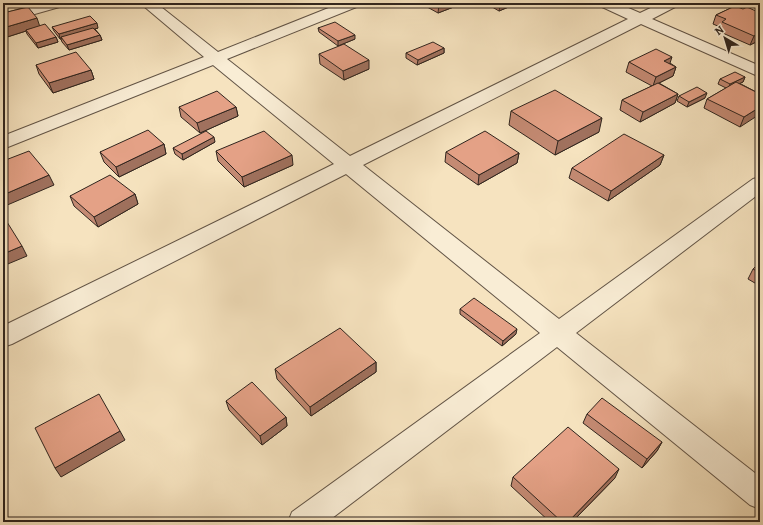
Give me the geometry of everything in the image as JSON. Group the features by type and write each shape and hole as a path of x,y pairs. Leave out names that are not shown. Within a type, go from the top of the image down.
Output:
{"street":[{"path":"3,19 58,3"},
{"path":"147,3 760,495"},
{"path":"3,143 354,3"},
{"path":"605,3 760,72"},
{"path":"3,337 349,165 639,18 672,3"},
{"path":"303,522 760,183"}],"building":[{"path":"494,3 507,3 500,6"},
{"path":"735,6 743,9 747,7 760,13 760,32 754,36 722,22 726,19 716,15"},
{"path":"28,7 37,18 3,28 3,13"},
{"path":"90,16 97,23 59,34 52,27"},
{"path":"335,22 355,35 338,41 318,28"},
{"path":"45,24 56,37 36,43 26,30"},
{"path":"93,28 100,35 67,45 61,37"},
{"path":"433,42 444,48 418,60 406,53"},
{"path":"344,44 369,60 343,71 319,54"},
{"path":"656,49 672,57 664,61 676,67 656,77 629,62"},
{"path":"76,52 91,70 49,83 36,65"},
{"path":"735,72 745,77 730,84 720,79"},
{"path":"736,82 760,94 760,107 744,117 707,99"},
{"path":"658,83 678,94 643,112 622,100"},
{"path":"697,87 707,93 689,102 679,96"},
{"path":"555,90 602,118 558,141 511,111"},
{"path":"217,91 236,107 197,123 179,107"},
{"path":"148,130 164,144 116,167 100,152"},
{"path":"206,131 214,137 182,154 173,148"},
{"path":"264,131 292,155 242,177 216,151"},
{"path":"485,131 519,153 479,175 446,152"},
{"path":"624,134 664,155 611,191 572,168"},
{"path":"29,151 49,175 3,195 3,161"},
{"path":"110,175 135,194 94,217 70,196"},
{"path":"7,222 22,246 3,254 3,223"},
{"path":"760,262 760,273 753,269"},
{"path":"474,298 517,329 503,341 460,309"},
{"path":"340,328 376,362 310,407 275,369"},
{"path":"252,382 286,417 260,436 226,401"},
{"path":"99,394 120,431 55,468 35,428"},
{"path":"602,398 662,442 647,459 587,414"},
{"path":"568,427 619,469 568,522 562,522 513,477"}]}
